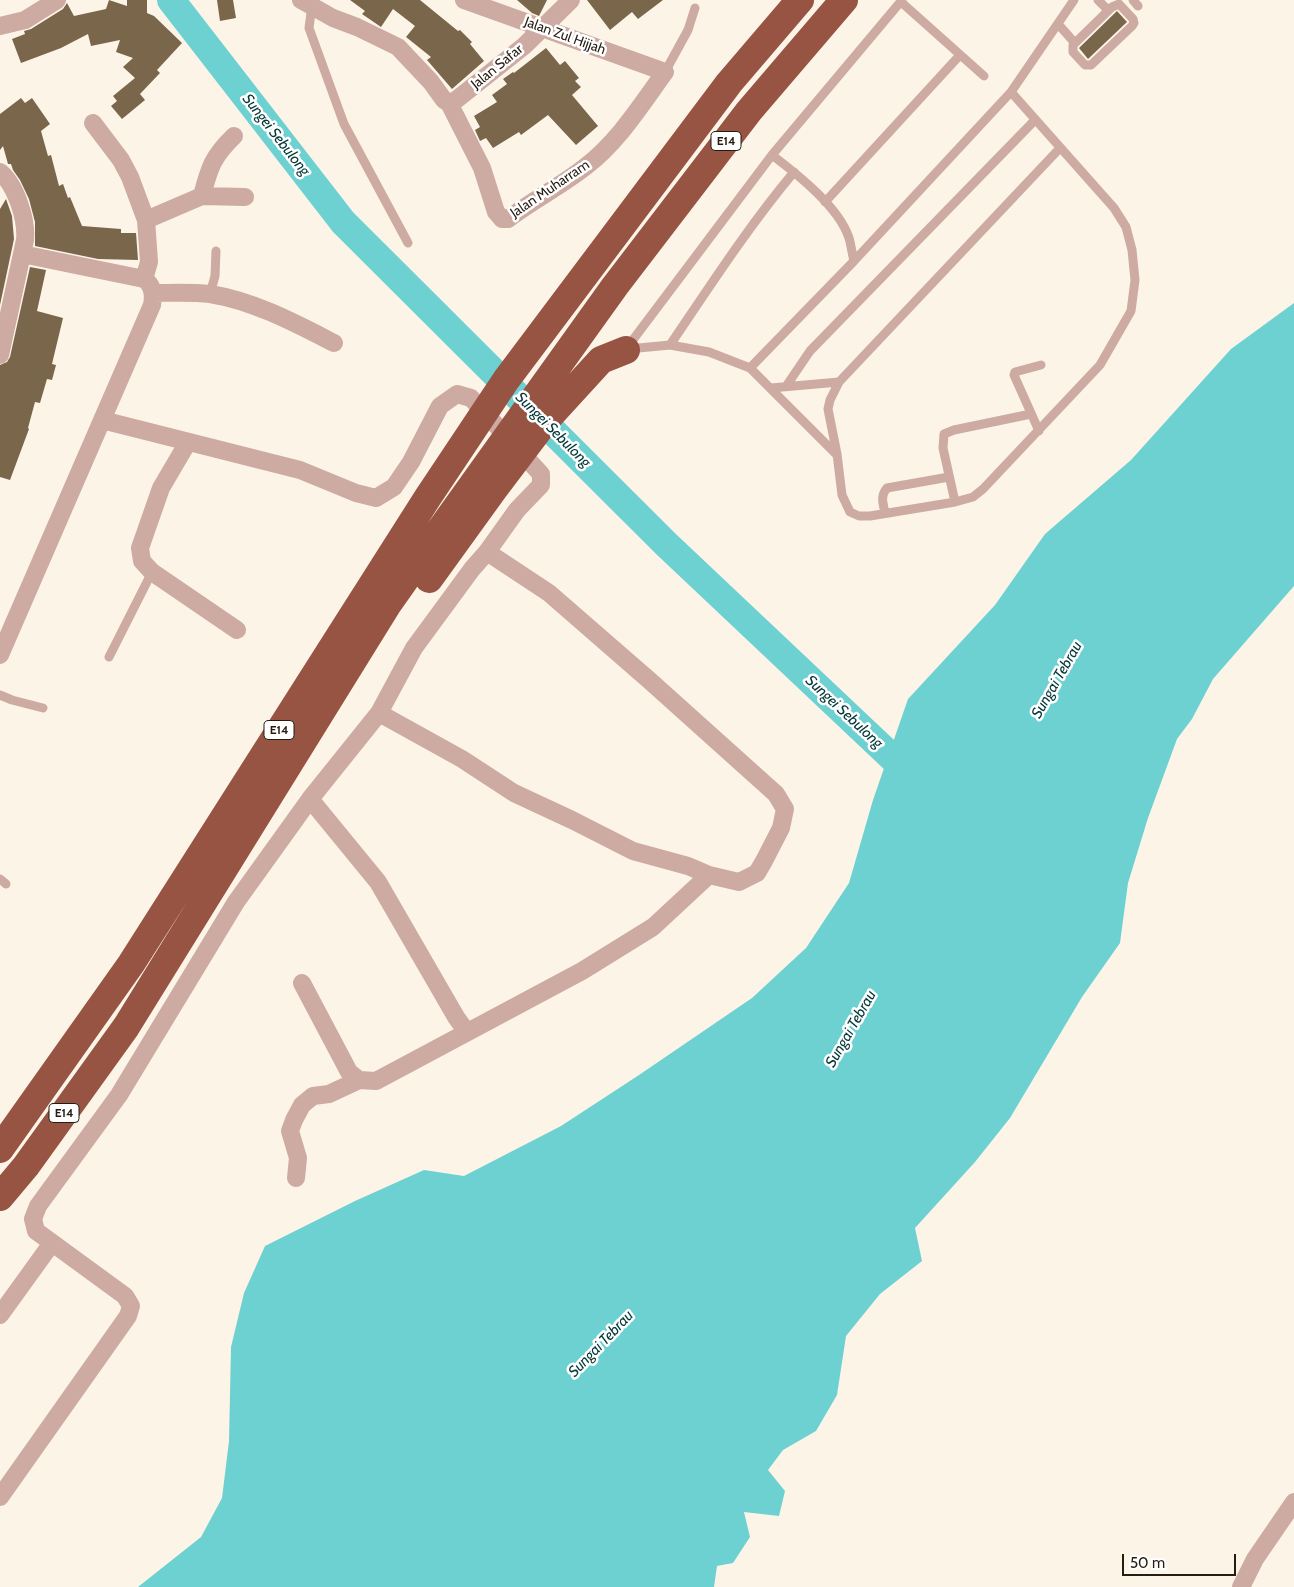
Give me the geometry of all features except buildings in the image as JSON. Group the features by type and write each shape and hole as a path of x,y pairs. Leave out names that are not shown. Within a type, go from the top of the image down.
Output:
{"highway":[{"name":"E14","path":"0,1149 131,964 428,497 506,380 729,83 800,0"},
{"name":"E14","path":"0,1197 26,1166 126,1027 388,604 615,286 749,111 844,0"},
{"path":"337,689 401,620 494,489 547,419 601,360 626,350"}],"street":[{"path":"0,26 24,20 57,0"},
{"name":"Jalan Zul Hijjah","path":"464,0 665,72"},
{"name":"Jalan Safar","path":"449,103 456,100 500,66 571,0"},
{"name":"Jalan Muharram","path":"309,2 333,18 357,27 398,47 431,82 444,100 449,103 482,168 496,212 502,219 508,219 586,166 616,137 665,72"},
{"path":"0,655 152,305 148,286 146,220 130,177 121,160 93,123"},
{"path":"202,196 210,166 220,149 234,136"},
{"path":"0,172 12,187 23,214 26,229 0,355"},
{"path":"146,220 202,196 245,197"},
{"path":"22,254 148,286 210,294 237,300 288,319 334,343"},
{"path":"0,1497 128,1316 131,1306 125,1296 36,1231 33,1220 38,1206 119,1095 176,1004 236,902 310,800 379,713 414,648 517,510 541,485 541,474 471,398 457,394 440,406 411,462 394,487 376,498 356,493 300,470 102,420"},
{"path":"188,442 161,488 140,548 142,561 152,572 237,630"},
{"path":"379,713 462,759 514,793 632,851 688,866 709,875 739,882 756,873 781,828 786,809 776,794 550,594 487,552"},
{"path":"310,800 378,882 466,1031"},
{"path":"296,1178 298,1158 290,1131 302,1105 313,1096 330,1094 358,1080 376,1081 466,1031 582,971 653,926 709,875"},
{"path":"302,983 350,1072 358,1080"},
{"path":"0,1315 52,1243"},
{"path":"1240,1587 1255,1559 1294,1502"}],"lane":[{"path":"750,368 854,261 1011,92 1074,0"},
{"path":"1098,0 1108,10"},
{"path":"626,350 772,155 902,1 984,76"},
{"path":"309,2 309,28 344,124 408,243"},
{"path":"1119,4 1133,19 1134,23 1089,65 1085,65 1073,52 1074,42 1108,10 1119,4"},
{"name":"Jalan Muharram","path":"665,72 688,30 695,8"},
{"path":"1058,24 1074,42"},
{"path":"825,202 960,55"},
{"path":"1011,92 1114,208 1126,227 1132,250 1135,280 1131,311 1100,365 1039,431 973,497 955,502 870,516 859,516 850,512 842,495 837,454 828,409 830,400 839,382 1060,148"},
{"path":"787,385 810,351 1035,120"},
{"path":"772,155 794,172 825,202 842,225 848,237 854,261"},
{"path":"670,345 734,250 768,203 794,172"},
{"path":"210,294 215,276 216,251"},
{"path":"626,350 670,345 709,352 750,368 837,454"},
{"path":"1039,431 1014,376 1015,372 1041,365"},
{"path":"771,388 787,385 839,382"},
{"path":"955,502 943,448 944,434 954,430 1031,414"},
{"path":"885,513 882,498 883,492 888,488 949,477"},
{"path":"109,657 152,572"},
{"path":"0,695 43,708"}],"water":[{"name":"Sungai Tebrau","path":"1294,303 1294,586 1213,679 1192,719 1177,739 1148,818 1128,883 1120,943 1082,997 1010,1118 975,1162 915,1228 922,1261 880,1294 846,1336 837,1395 816,1431 783,1450 768,1470 785,1491 779,1516 744,1512 750,1537 733,1563 717,1566 714,1587 138,1587 201,1537 222,1498 229,1441 231,1347 244,1293 265,1246 355,1201 424,1170 464,1176 561,1126 752,998 806,948 849,883 873,800 908,699 995,605 1045,534 1131,460 1231,349"}],"waterway":[{"name":"Sungei Sebulong","path":"171,0 343,222 666,544 916,780"}]}
